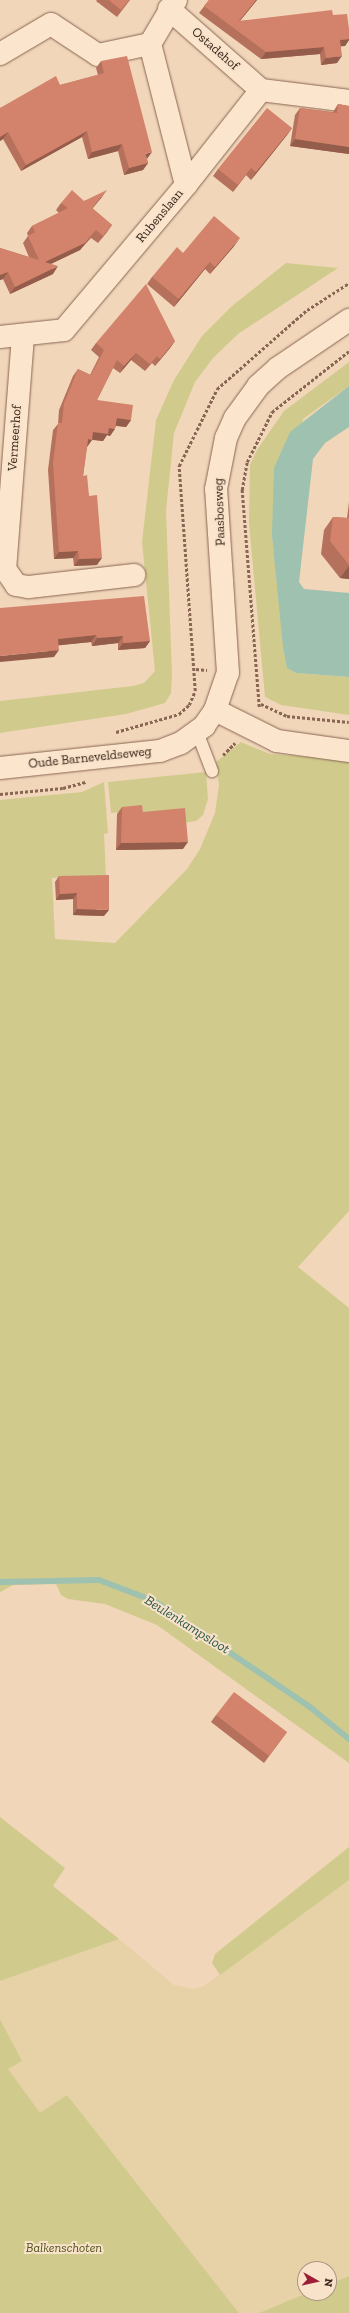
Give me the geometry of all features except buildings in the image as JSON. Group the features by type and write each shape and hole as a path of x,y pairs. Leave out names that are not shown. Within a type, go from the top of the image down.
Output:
{"street":[{"path":"0,54 51,24 98,55 150,44 173,4"},
{"name":"Ostadehof","path":"173,4 261,90"},
{"name":"Rubenslaan","path":"0,337 23,336 64,330 186,185 150,44"},
{"path":"186,185 261,90 349,101"},
{"name":"Paasbosweg","path":"215,710 228,673 216,489 226,438 244,402 258,386 278,368 349,320"},
{"name":"Vermeerhof","path":"23,336 5,569 16,585 28,587 134,575"},
{"path":"215,710 277,741 349,751"},
{"name":"Oude Barneveldseweg","path":"0,768 138,755 181,742 197,732 215,710"}],"lane":[{"path":"197,732 212,771"}],"path":[{"name":"Paasbosweg","path":"349,351 272,412 247,462 242,490 257,674 261,704 288,716 349,722"},
{"name":"Oude Barneveldseweg","path":"110,734 179,714 189,705 195,691 196,669"}],"shaded area":[{"path":"349,386 349,427 325,443 313,459 299,582 304,589 349,593 349,677 296,673 287,668 283,647 272,536 274,468 290,432"},
{"path":"349,1880 349,2276 337,2281 337,2261 297,2261 297,2297 259,2313 239,2313 67,2095 39,2115 5,2070 22,2061 0,2019 0,1981 119,1939 174,1985 194,1989 204,1986"}],"green space":[{"path":"286,263 338,268 238,334 213,358 195,382 174,433 166,511 172,674 171,693 165,703 126,714 0,733 0,701 133,686 144,683 155,671 142,542 156,420 174,380 202,336 232,306"},
{"path":"349,362 349,386 303,419 272,536 287,667 296,673 349,677 349,715 281,705 265,697 249,523 250,465 257,450 284,411"},
{"path":"241,742 270,754 349,760 349,1211 298,1267 349,1308 349,1763 157,1625 105,1604 68,1599 61,1595 56,1584 13,1585 0,1592 0,800 82,792 104,782 108,833 104,834 106,876 52,878 55,939 115,943 187,869 200,849 215,813 219,785 216,762"},
{"path":"206,772 208,799 203,815 196,821 183,823 139,815 139,810 111,813 108,782"},
{"path":"0,1817 65,1868 53,1886 119,1939 0,1981"},
{"path":"349,1847 349,1880 220,1975 212,1963 215,1954"},
{"name":"Balkenschoten","path":"0,2019 22,2061 8,2069 40,2113 67,2095 239,2313 0,2313"},
{"path":"349,2276 349,2313 259,2313 297,2297 297,2301 337,2301 337,2281"}],"waterway":[{"name":"Beulenkampsloot","path":"0,1582 99,1580 154,1601 310,1707 349,1739"}]}
